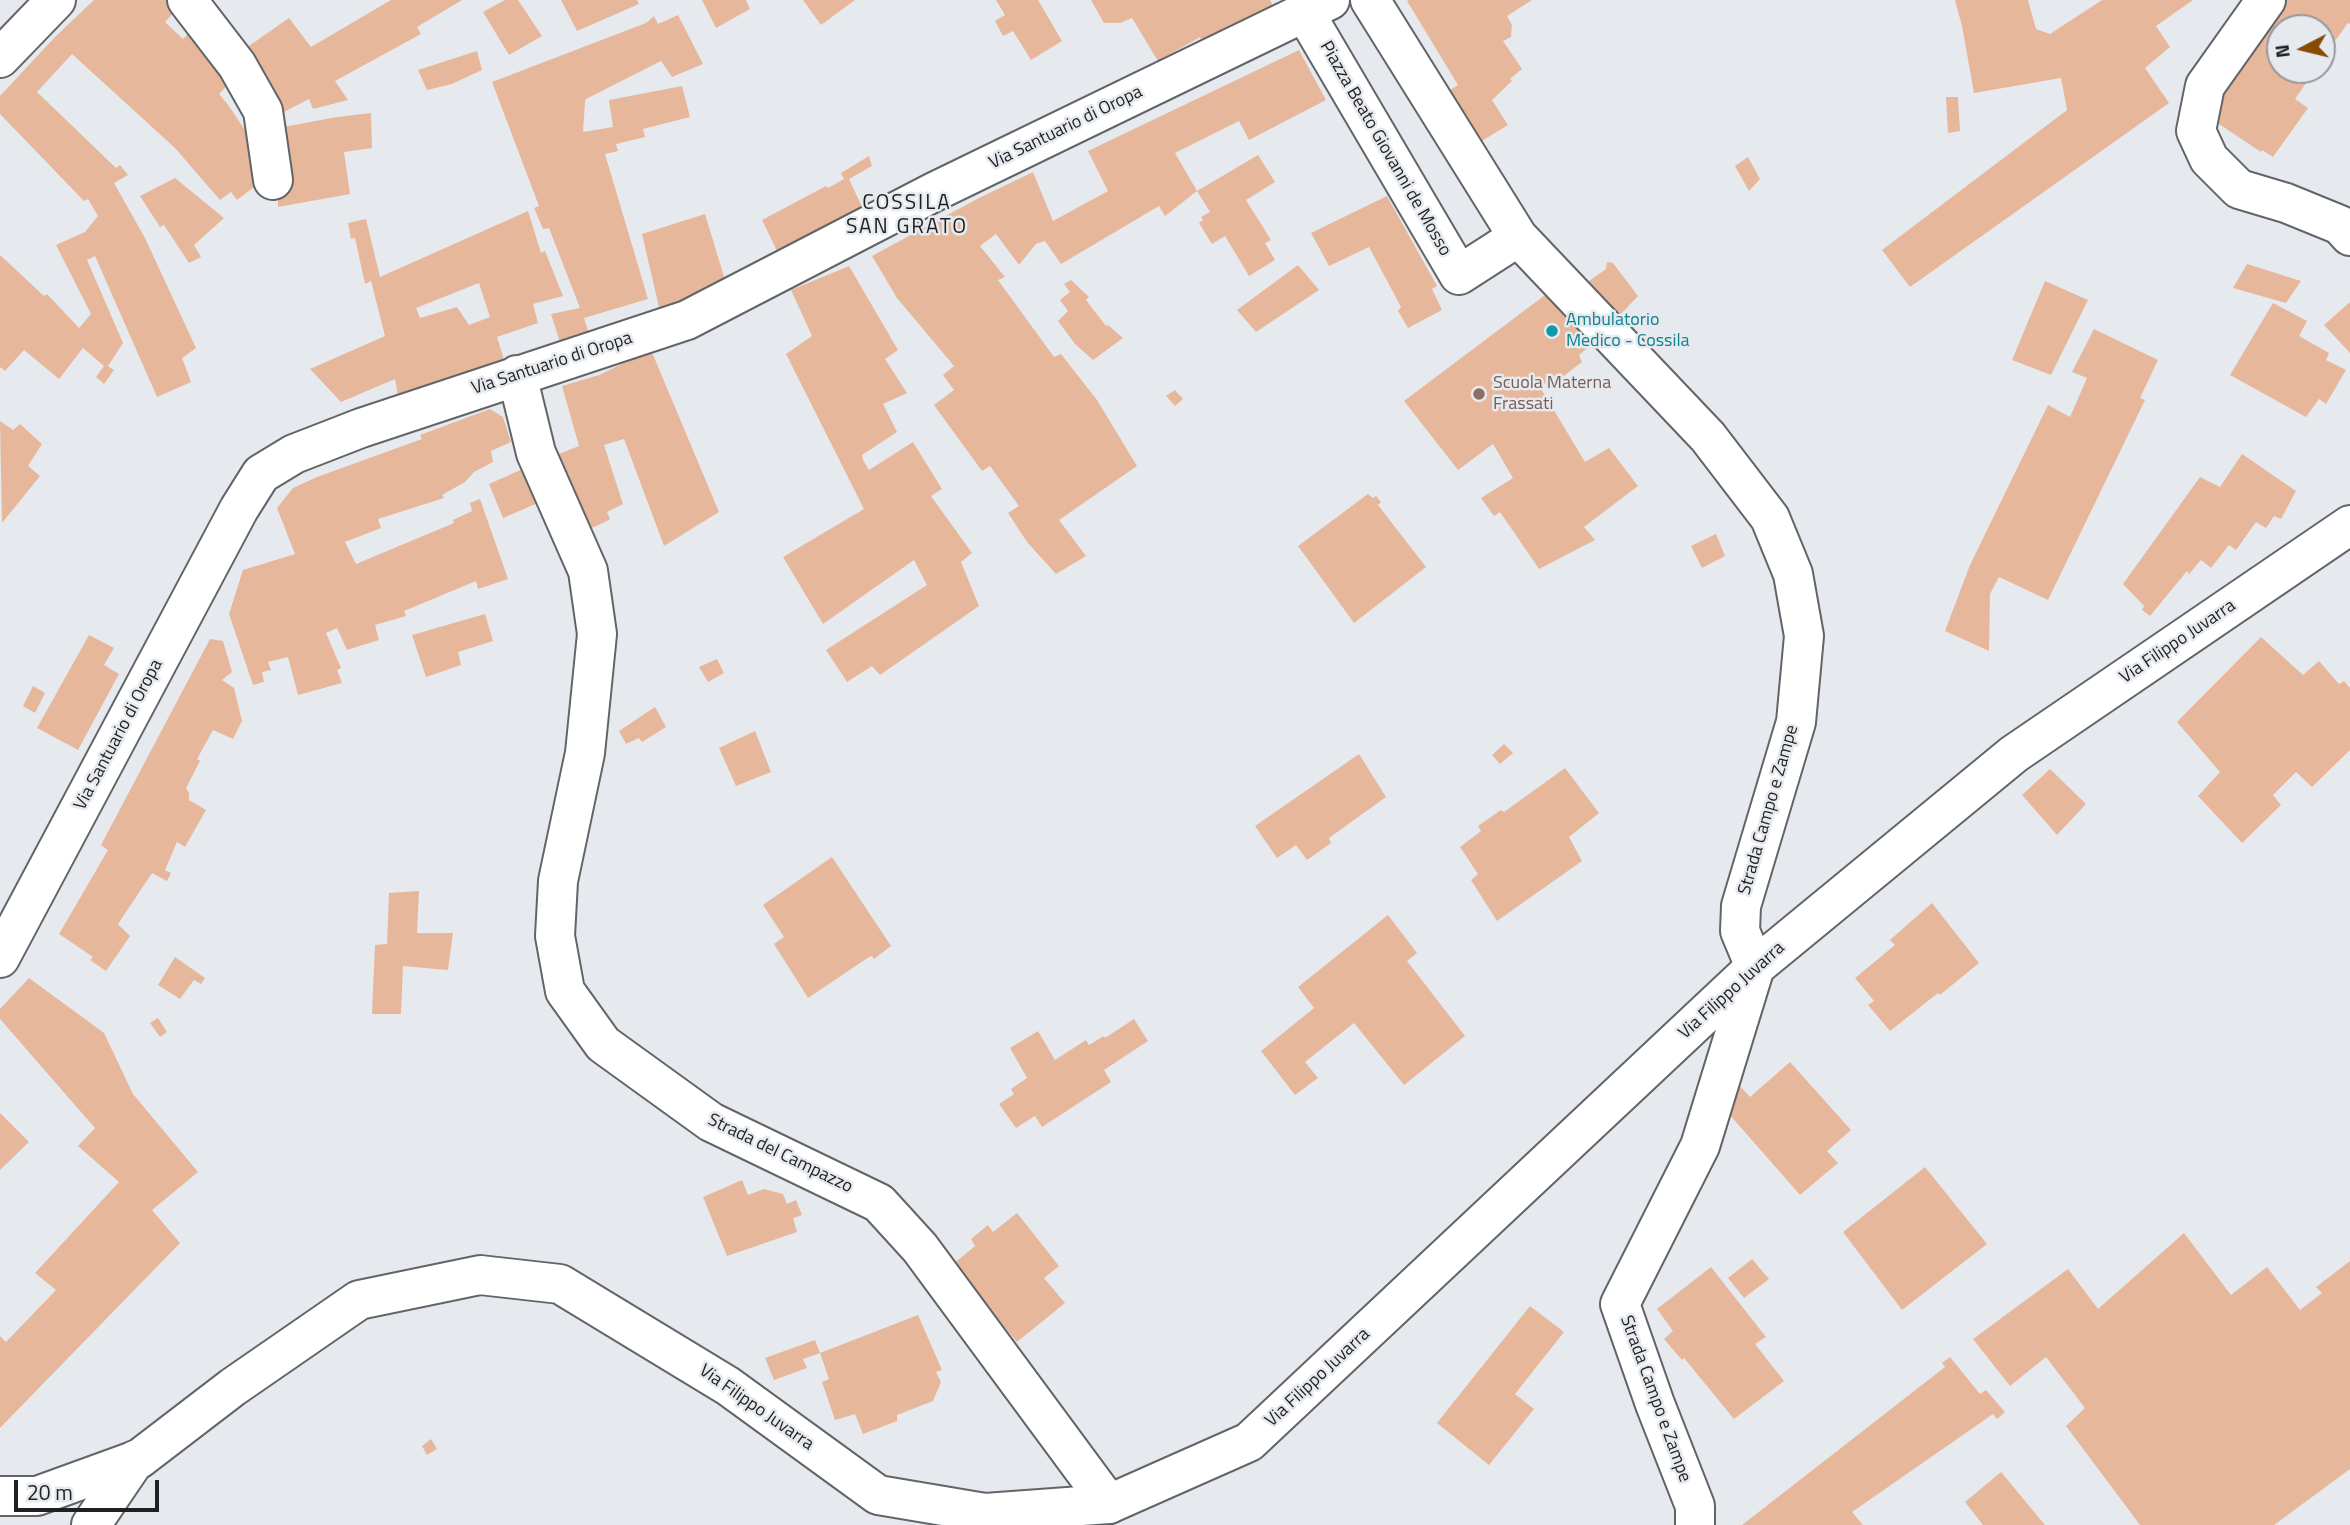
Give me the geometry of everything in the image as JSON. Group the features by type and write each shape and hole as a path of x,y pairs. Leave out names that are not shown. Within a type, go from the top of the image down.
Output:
{"street":[{"path":"0,58 55,0"},
{"path":"187,0 237,65 263,111 274,180"},
{"path":"1370,0 1518,237"},
{"path":"2266,0 2205,86 2196,131 2209,159 2239,189 2340,225 2350,236"},
{"name":"Piazza Beato Giovanni de Mosso","path":"1318,6 1459,275 1518,237"},
{"name":"Via Santuario di Oropa","path":"0,958 239,509 261,474 294,454 517,375 687,320 934,192 1318,6"},
{"name":"Strada Campo e Zampe","path":"1518,237 1707,437 1770,517 1793,573 1804,636 1796,722 1741,906 1740,931 1755,967 1700,1146 1620,1304 1695,1506 1695,1525"},
{"name":"Strada del Campazzo","path":"517,375 536,453 588,571 597,634 585,753 558,881 555,936 565,990 603,1044 710,1122 879,1203 920,1248 1109,1504"},
{"name":"Via Filippo Juvarra","path":"0,1496 37,1496 135,1460 233,1387 359,1300 480,1275 560,1284 728,1386 878,1495 985,1513 1109,1504 1248,1443 1755,967 2014,754 2350,526"},
{"name":"Via Filippo Juvarra","path":"91,1525 135,1460"}],"building":[{"path":"94,0 172,0 178,8 165,22 183,39 195,27 237,75 219,94 266,162 262,181 237,200 231,192 220,200 175,148 72,54 37,92 116,168 120,165 128,175 114,183 145,238 196,348 182,358 191,382 157,397 95,256 87,260 123,343 108,366 114,370 104,384 96,377 104,366 83,348 59,379 24,350 5,371 0,367 0,255 44,296 47,294 79,328 91,314 56,245 85,232 98,216 88,199 84,201 0,114 0,96"},
{"path":"391,0 462,0 417,27 421,34 335,81 348,100 313,109 309,99 278,115 268,78 246,48 289,18 311,47"},
{"path":"505,0 518,0 542,36 509,55 483,12"},
{"path":"561,0 637,0 639,4 577,31"},
{"path":"702,0 746,0 750,9 716,28"},
{"path":"803,0 855,0 821,25"},
{"path":"996,0 1038,0 1062,41 1031,60 1013,31 1003,36 995,21 1005,15"},
{"path":"1091,0 1270,0 1276,11 1205,48 1200,37 1158,61 1132,18 1120,23 1104,23"},
{"path":"1532,0 1507,16 1512,25 1511,37 1503,41 1522,69 1492,100 1508,125 1475,145 1440,96 1458,85 1407,1"},
{"path":"1955,0 2028,0 2036,29 2050,34 2102,0 2193,0 2156,26 2170,47 2145,68 2169,103 1910,287 1882,250 2067,110 2061,78 1974,93"},
{"path":"2285,0 2350,0 2350,24 2348,23 2336,40 2336,14 2276,14"},
{"path":"678,15 703,64 672,77 661,61 586,99 585,102 583,132 613,127 609,100 682,86 690,117 643,129 645,137 616,144 618,151 605,154 648,299 584,318 592,343 563,352 551,314 580,308 549,228 543,229 534,208 539,206 492,82 646,23 654,16 658,24"},
{"path":"2266,28 2266,84 2305,84 2295,99 2308,108 2273,157 2207,116"},
{"path":"1299,50 1326,100 1249,140 1239,121 1175,153 1197,191 1165,216 1159,206 1061,264 1045,241 1036,244 1019,265 996,234 980,246 1005,277 998,280 1054,357 1061,354 1097,400 1137,466 1059,520 1086,556 1056,574 1027,542 1008,513 1019,506 990,466 982,471 934,405 954,390 943,375 954,366 897,298 872,256 1033,172 1053,221 1108,191 1088,151"},
{"path":"477,51 482,70 452,84 427,90 418,70"},
{"path":"1946,97 1958,97 1960,131 1948,133"},
{"path":"371,113 372,148 344,152 350,194 278,207 278,128"},
{"path":"1258,155 1275,182 1246,200 1271,240 1265,243 1275,260 1249,276 1225,236 1212,244 1199,223 1203,220 1201,217 1210,212 1197,191"},
{"path":"869,156 872,166 849,179 865,213 778,253 762,220 844,179 841,173"},
{"path":"1748,157 1760,179 1749,191 1735,166"},
{"path":"175,178 224,218 194,245 201,257 189,263 164,225 160,227 140,196"},
{"path":"1387,196 1437,286 1432,289 1442,310 1408,328 1398,311 1401,307 1369,247 1329,266 1311,233"},
{"path":"528,211 541,253 545,251 563,296 533,304 538,323 497,337 505,363 399,402 395,379 341,402 310,369 385,336 371,281 365,284 355,238 351,239 348,223 366,219 380,277","holes":["479,283 490,317 469,325 457,307 420,318 416,308"]},
{"path":"705,214 728,290 661,316 642,234"},
{"path":"1607,262 1613,263 1638,296 1621,314 1610,315 1585,284 1606,269"},
{"path":"2247,264 2301,281 2286,303 2233,288"},
{"path":"1298,265 1319,290 1256,332 1237,310"},
{"path":"849,266 898,350 885,359 907,393 883,404 897,432 862,455 863,460 869,470 913,442 942,489 931,496 972,553 961,562 979,606 880,675 872,666 847,682 826,650 927,585 914,560 823,624 783,557 864,509 786,354 812,336 791,290"},
{"path":"1071,280 1089,297 1086,300 1106,326 1123,338 1093,360 1075,344 1058,321 1068,311 1060,300 1070,292 1064,284"},
{"path":"2045,281 2088,300 2051,375 2012,360"},
{"path":"1549,292 1593,343 1579,355 1582,362 1561,378 1556,375 1540,387 1585,462 1609,448 1638,486 1584,527 1595,540 1539,569 1500,512 1494,516 1481,498 1513,478 1493,444 1458,470 1404,401"},
{"path":"2350,302 2350,353 2324,325"},
{"path":"2273,303 2307,321 2299,336 2329,353 2326,360 2346,370 2326,404 2319,399 2306,417 2230,375"},
{"path":"2094,329 2158,360 2140,398 2145,400 2048,600 1999,577 1990,594 1989,651 1945,631 1970,565 2048,405 2070,417 2087,378 2072,372"},
{"path":"651,350 719,512 664,546 624,439 604,445 623,504 607,512 610,519 580,533 546,459 579,446 562,386 599,375"},
{"path":"1175,390 1183,399 1175,406 1166,396"},
{"path":"490,409 503,417 511,442 491,451 493,462 442,495 444,498 378,519 381,528 345,542 356,564 454,523 453,520 472,511 470,503 480,499 508,579 478,589 476,581 404,611 406,616 375,625 379,640 347,650 337,628 326,633 341,668 337,670 342,683 298,695 288,657 268,662 271,670 262,672 264,682 253,685 229,614 243,570 295,554 277,508 293,488 422,439 420,435"},
{"path":"0,421 13,430 20,424 42,444 28,466 40,476 2,523"},
{"path":"2242,454 2296,491 2281,519 2274,516 2266,528 2256,522 2236,550 2229,545 2211,568 2201,560 2189,574 2187,571 2150,616 2142,610 2144,606 2123,584 2200,477 2220,487"},
{"path":"527,467 540,502 503,518 489,484"},
{"path":"1368,494 1373,498 1376,496 1381,502 1378,505 1426,567 1354,623 1298,546"},
{"path":"1716,534 1725,556 1702,568 1691,546"},
{"path":"485,614 493,641 458,652 461,665 426,677 412,635"},
{"path":"89,635 114,648 104,665 119,674 78,750 37,728"},
{"path":"2261,637 2303,675 2319,661 2339,684 2344,681 2350,688 2350,750 2312,787 2296,772 2273,795 2281,805 2242,843 2198,796 2220,772 2177,722"},
{"path":"210,639 223,641 232,672 222,680 234,688 242,721 233,739 213,730 197,759 200,761 186,788 189,800 206,810 185,847 177,842 165,870 171,873 167,881 152,873 118,924 130,936 106,971 90,960 93,957 59,934 108,850 101,845"},
{"path":"717,659 724,673 708,682 699,667"},
{"path":"33,686 45,693 35,713 23,706"},
{"path":"655,707 666,727 642,742 639,738 626,744 619,731"},
{"path":"755,731 771,772 736,786 719,748"},
{"path":"1504,744 1513,753 1500,764 1492,755"},
{"path":"1359,754 1386,797 1329,838 1331,843 1307,860 1296,845 1277,858 1255,826"},
{"path":"1565,768 1599,813 1569,837 1582,861 1497,921 1471,880 1478,874 1460,847 1481,831 1478,826 1501,810 1504,812"},
{"path":"2050,769 2086,804 2057,835 2022,795"},
{"path":"832,857 891,946 874,959 869,957 808,998 774,944 784,937 763,905"},
{"path":"419,891 417,933 453,933 448,970 403,966 401,1014 372,1014 375,945 387,944 389,893"},
{"path":"1932,903 1979,963 1890,1031 1868,1005 1874,1001 1855,978 1895,945 1890,940"},
{"path":"1388,915 1417,953 1407,961 1465,1036 1404,1085 1354,1023 1305,1062 1318,1078 1295,1095 1261,1051 1314,1008 1298,987"},
{"path":"175,957 205,978 201,984 194,980 180,999 158,985"},
{"path":"29,978 104,1033 133,1094 198,1172 152,1210 180,1243 0,1428 0,1336 6,1342 56,1290 35,1273 119,1182 78,1146 95,1128 0,1019 0,1009"},
{"path":"158,1018 167,1032 160,1037 150,1023"},
{"path":"1134,1019 1148,1041 1104,1070 1111,1082 1042,1127 1035,1116 1016,1128 999,1104 1014,1094 1011,1089 1027,1078 1010,1048 1038,1031 1055,1060 1086,1040 1089,1045 1104,1036 1105,1038"},
{"path":"1790,1062 1851,1130 1827,1151 1838,1163 1800,1195 1729,1114 1738,1084 1750,1097"},
{"path":"0,1113 29,1142 0,1170"},
{"path":"1925,1167 1987,1244 1902,1310 1843,1232"},
{"path":"742,1180 748,1195 764,1189 783,1194 787,1204 796,1200 802,1215 793,1218 797,1232 727,1256 703,1197"},
{"path":"1017,1213 1059,1266 1044,1278 1065,1303 1017,1342 952,1265 975,1246 971,1239 988,1225 993,1232"},
{"path":"2184,1233 2231,1295 2267,1267 2300,1310 2322,1293 2316,1287 2350,1261 2350,1469 2274,1525 2140,1525 2066,1426 2085,1408 2046,1357 2010,1386 1973,1339 2068,1269 2098,1309"},
{"path":"1752,1259 1769,1279 1744,1298 1728,1278"},
{"path":"1711,1267 1766,1337 1755,1344 1784,1381 1734,1419 1684,1358 1682,1360 1664,1339 1673,1331 1657,1309"},
{"path":"1530,1306 1564,1332 1515,1394 1534,1409 1489,1465 1437,1423"},
{"path":"918,1315 942,1370 936,1372 941,1382 933,1401 897,1415 897,1421 863,1434 855,1414 835,1420 822,1382 829,1379 820,1353"},
{"path":"815,1340 820,1353 803,1359 807,1368 774,1380 765,1358"},
{"path":"1950,1357 1980,1394 1986,1390 2005,1412 1997,1419 1993,1414 1852,1512 1863,1525 1742,1525 1945,1367 1942,1363"},
{"path":"431,1439 437,1449 427,1455 422,1446"},
{"path":"2001,1472 2045,1525 1983,1525 1965,1502"}],"place":[{"name":"Ambulatorio Medico - Cossila","path":"1552,331"},
{"name":"Scuola Materna Frassati","path":"1479,394"}],"district":[{"name":"COSSILA SAN GRATO","path":"907,216"}]}
